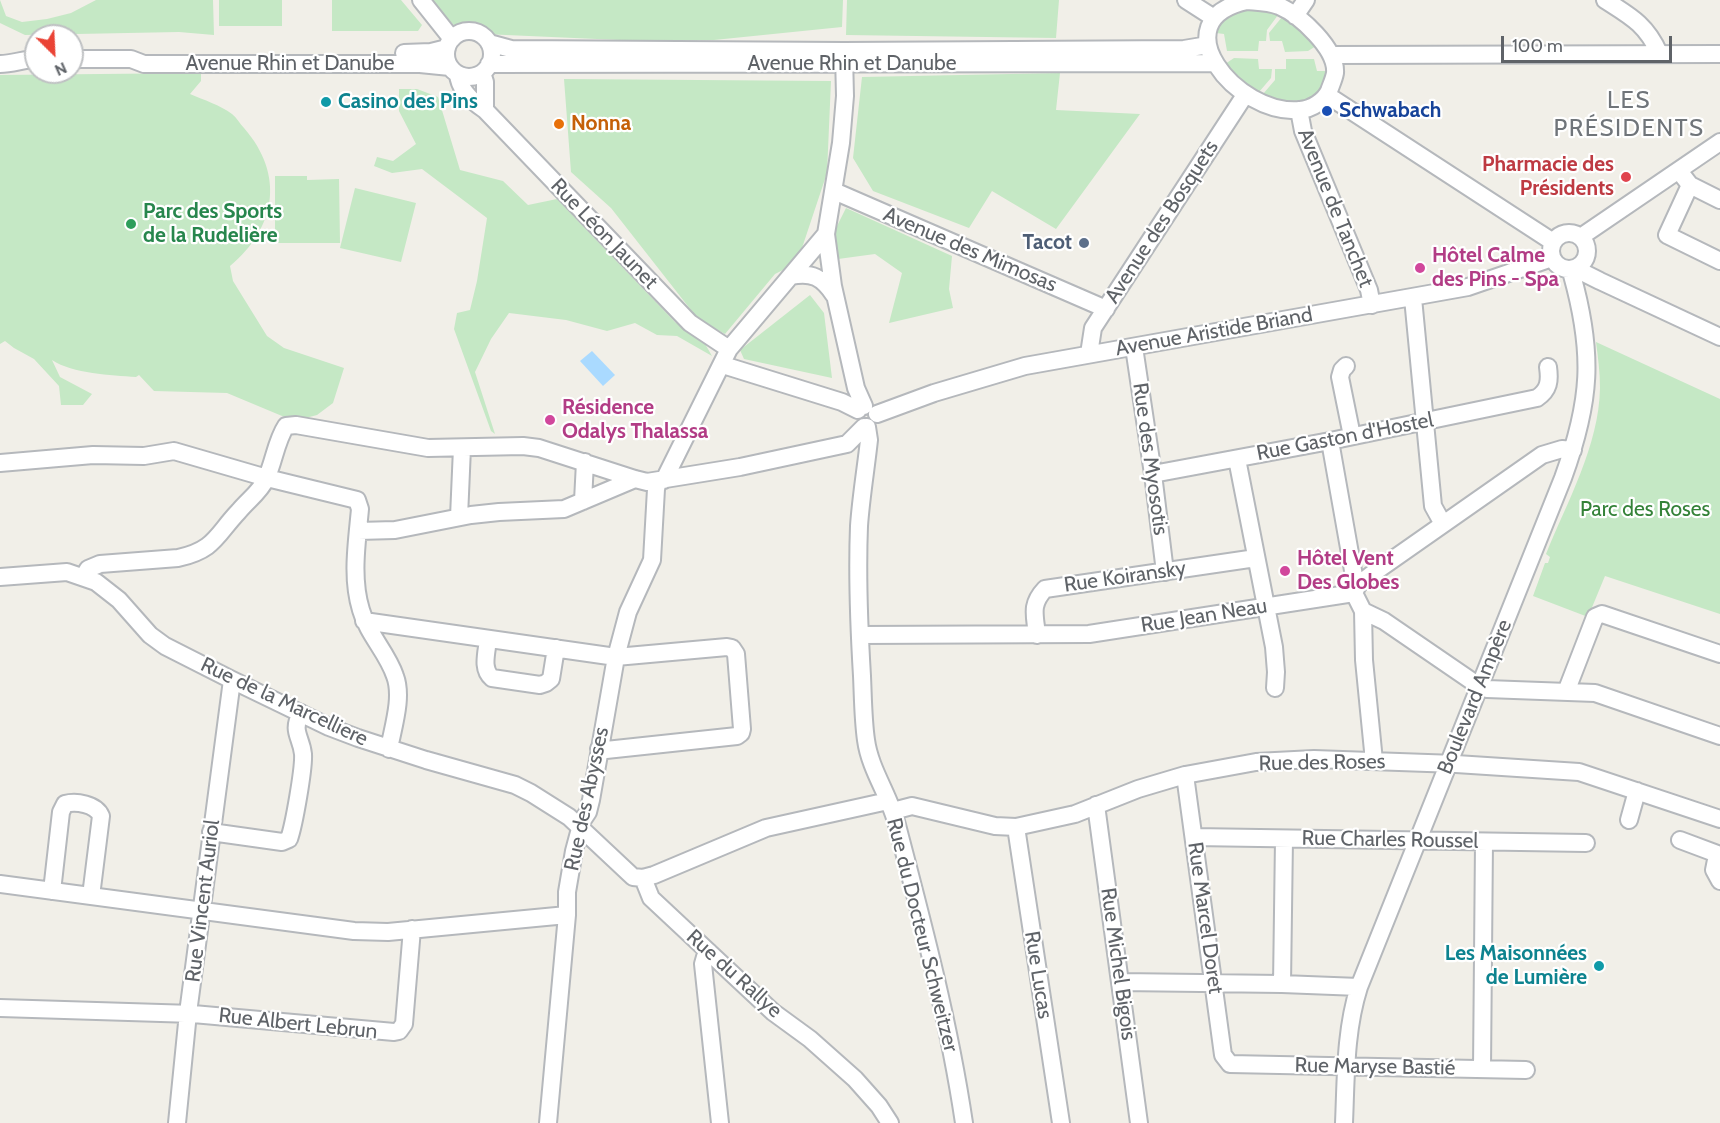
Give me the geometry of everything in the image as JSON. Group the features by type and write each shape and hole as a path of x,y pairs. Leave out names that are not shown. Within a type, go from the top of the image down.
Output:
{"street":[{"path":"421,0 449,43 447,61 454,71 472,77 486,68"},
{"path":"1186,0 1214,18"},
{"path":"1247,0 1279,6 1295,16 1316,35 1331,55 1335,73 1327,95 1312,107 1299,110 1270,106 1245,94 1222,75 1208,45 1209,27 1214,18 1228,7 1247,0"},
{"path":"1295,16 1306,0"},
{"path":"1605,0 1644,27 1659,53"},
{"path":"449,43 461,33 469,32 481,35 489,43 491,50 486,68 485,110"},
{"name":"Avenue Rhin et Danube","path":"131,59 143,54 420,53 449,43"},
{"name":"Avenue Rhin et Danube","path":"489,43 511,50 844,58 1215,63"},
{"name":"Avenue Rhin et Danube","path":"486,68 1184,49 1208,45"},
{"path":"0,54 24,57"},
{"path":"1331,55 1720,54"},
{"path":"84,576 88,569 100,564 178,558 199,552 220,535 237,512 260,489 267,478 286,426 296,425 428,448 523,446 539,448 635,479 661,480 740,467 847,444 866,417 856,388 835,296 826,234 841,143 845,96 844,58"},
{"name":"Avenue Rhin et Danube","path":"84,59 131,59 144,64 420,64 454,71"},
{"path":"0,64 24,61"},
{"name":"Rue Léon Jaunet","path":"454,71 459,84 476,104 485,110 690,323 726,357 842,402 866,417"},
{"name":"Avenue des Bosquets","path":"1089,354 1094,328 1245,94"},
{"path":"1327,95 1552,250"},
{"name":"Avenue de Tanchet","path":"1299,110 1303,131 1369,290 1372,305"},
{"path":"1582,238 1720,142"},
{"path":"1678,171 1689,184 1720,200"},
{"path":"1689,184 1667,235 1720,261"},
{"name":"Avenue des Mimosas","path":"834,190 1106,309"},
{"path":"1575,268 1587,256 1587,246 1582,238 1565,233 1556,238 1552,250 1555,264 1562,268 1575,268 1720,337"},
{"name":"Rue des Abysses","path":"549,1123 567,892 574,851 591,800 616,657 628,612 652,560 661,480 726,357 826,234"},
{"name":"Avenue Aristide Briand","path":"866,417 981,378 1025,366 1468,287 1552,250"},
{"name":"Boulevard Ampère","path":"1344,1123 1350,1023 1359,987 1573,450 1583,411 1587,362 1586,334 1572,275 1575,268"},
{"path":"791,276 802,274 814,276 826,282 835,296"},
{"path":"1580,303 1586,291 1600,281"},
{"path":"1413,298 1433,506 1443,524"},
{"name":"Rue des Myosotis","path":"1134,347 1154,474 1165,572"},
{"path":"1346,366 1340,377 1352,436"},
{"name":"Rue Gaston d'Hostel","path":"1154,474 1330,441 1537,398 1546,391 1550,378 1548,367"},
{"name":"Rue du Docteur Schweitzer","path":"866,417 869,440 859,524 860,635 866,739 870,757 890,806 932,961 954,1062 964,1123"},
{"path":"1330,441 1356,589 1363,611 1364,660 1374,761"},
{"path":"459,517 462,448"},
{"name":"Rue Jean Neau","path":"860,635 1089,634 1265,607 1356,589 1443,524 1542,455 1562,449 1573,450"},
{"path":"0,463 93,455 144,456 174,451 267,478 357,500 360,509 356,578 360,609 364,621 391,667 398,686 390,749"},
{"path":"1237,459 1274,647 1275,688"},
{"path":"583,501 585,462"},
{"path":"358,531 395,530 459,517 522,510 557,510 635,479"},
{"name":"Rue Koiransky","path":"1036,635 1034,605 1036,598 1045,589 1256,558"},
{"name":"Rue de la Marcelliere","path":"0,577 53,572 84,576 110,593 150,635 165,646 232,680 338,731 390,749 515,785 560,810 581,827"},
{"path":"1363,611 1384,621 1480,686 1492,690 1595,693 1720,736"},
{"path":"1566,692 1595,617 1602,614 1720,654"},
{"path":"364,621 616,657 732,648 736,654 742,729 736,736 599,749"},
{"path":"488,639 485,669 492,678 540,685 551,679 556,648"},
{"name":"Rue Vincent Auriol","path":"177,1123 188,1013 232,680"},
{"path":"212,832 282,842 289,839 303,756 295,724 301,713"},
{"name":"Rue des Roses","path":"643,878 766,828 890,806 912,806 995,826 1016,827 1048,821 1185,775 1256,762 1282,760 1449,764 1579,772 1720,819"},
{"name":"Rue Marcel Doret","path":"1185,775 1223,1055 1226,1060"},
{"path":"1629,820 1637,791"},
{"path":"52,891 62,808 69,803 81,804 93,806 101,816 91,896"},
{"name":"Rue Michel Bigois","path":"1096,805 1139,1123"},
{"name":"Rue du Rallye","path":"581,827 633,877 643,878 651,898 773,1012 810,1039 855,1078 890,1123"},
{"name":"Rue Lucas","path":"1016,827 1062,1123"},
{"name":"Rue Charles Roussel","path":"1194,837 1586,843"},
{"path":"1282,984 1284,839"},
{"path":"1680,840 1718,855 1714,870 1720,881"},
{"path":"1482,1069 1484,842"},
{"path":"0,884 354,931 388,932 567,915"},
{"name":"Rue Albert Lebrun","path":"188,1013 389,1033 399,1031 404,1024 412,929"},
{"path":"709,952 704,964 720,1123"},
{"path":"1120,982 1359,987"},
{"path":"0,1008 188,1013"},
{"name":"Rue Maryse Bastié","path":"1226,1060 1234,1065 1526,1070"}],"green space":[{"path":"0,0 6,16 22,22 71,13 96,0 213,0 214,35 179,32 84,34 84,24 24,24 24,35 0,23"},
{"path":"219,0 282,0 282,26 219,26"},
{"path":"332,0 401,0 422,25 418,31 332,31"},
{"path":"431,0 843,0 842,27 714,40 642,41 461,33"},
{"path":"847,0 1059,0 1056,38 846,35"},
{"path":"1244,8 1278,15 1267,30 1266,41 1259,41 1258,51 1227,51 1224,34 1216,33 1226,17"},
{"path":"1282,17 1303,31 1316,46 1308,51 1285,52 1282,41 1270,41 1269,33"},
{"path":"1234,58 1258,59 1259,69 1272,69 1271,78 1259,92 1243,82 1225,64"},
{"path":"1286,59 1314,59 1317,71 1326,71 1320,91 1304,100 1293,101 1263,94 1275,80 1275,69 1286,69"},
{"name":"Parc des Sports de la Rudelière","path":"201,73 201,81 190,94 232,114 257,146 266,164 270,182 270,200 257,235 230,266 233,281 267,336 284,348 344,368 333,403 317,415 294,421 227,393 154,391 139,375 136,377 92,373 70,368 52,360 60,377 92,394 83,405 61,405 59,386 34,359 5,341 0,344 0,75 24,75 24,84 84,84 84,74"},
{"path":"1060,73 1056,110 1140,114 1056,229 992,191 969,228 873,191 853,158 862,77"},
{"path":"564,79 831,81 827,173 797,263 775,274 725,334 698,319 611,208 571,172"},
{"path":"399,89 417,89 438,97 460,170 503,181 528,205 557,199 675,322 704,342 712,356 677,336 657,335 635,323 607,331 566,320 509,313 491,339 475,372 495,434 491,431 454,329 457,313 470,310 487,218 422,169 392,173 374,166 377,157 393,161 416,144 399,111"},
{"path":"275,176 307,176 307,180 339,179 340,243 275,243"},
{"path":"355,188 416,203 401,262 340,248"},
{"path":"846,208 952,256 949,289 953,308 889,323 902,273 875,254 838,259 835,230"},
{"path":"810,295 824,313 832,378 744,359 740,350"},
{"name":"Parc des Roses","path":"1596,342 1720,399 1720,614 1605,576 1588,617 1533,596 1545,563 1548,563 1550,557 1546,554 1580,473 1594,431 1600,388"}],"water":[{"path":"592,351 615,375 603,386 580,361"}],"place":[{"name":"Casino des Pins","path":"326,102"},
{"name":"Schwabach","path":"1327,111"},
{"name":"Nonna","path":"559,124"},
{"name":"Pharmacie des Présidents","path":"1626,177"},
{"name":"Parc des Sports de la Rudelière","path":"131,224"},
{"name":"Tacot","path":"1084,243"},
{"name":"Hôtel Calme des Pins - Spa","path":"1420,268"},
{"name":"Résidence Odalys Thalassa","path":"550,420"},
{"name":"Hôtel Vent Des Globes","path":"1285,571"},
{"name":"Les Maisonnées de Lumière","path":"1599,966"}],"district":[{"name":"LES PRÉSIDENTS","path":"1629,115"}]}
